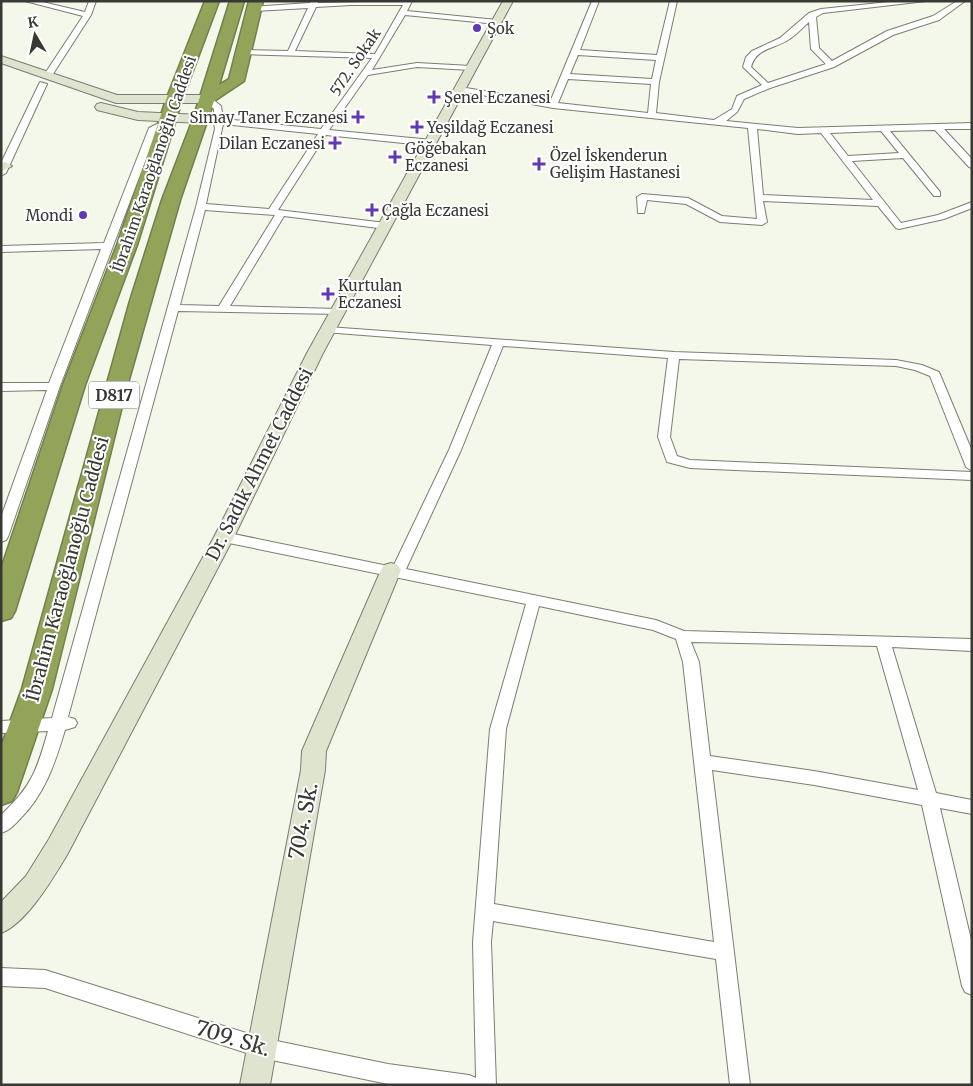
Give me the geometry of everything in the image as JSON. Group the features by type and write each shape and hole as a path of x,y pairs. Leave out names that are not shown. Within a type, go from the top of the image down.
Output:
{"highway":[{"name":"İbrahim Karaoğlanoğlu Caddesi","path":"1,611 74,385 127,245 169,113 212,1"},
{"name":"İbrahim Karaoğlanoğlu Caddesi","path":"1,792 36,689 115,390 171,200 209,113 249,4"},
{"path":"209,113 236,81 244,52 249,4"}],"street":[{"path":"28,1 87,16"},
{"path":"4,164 45,80 87,16 93,1"},
{"name":"Dr. Sadık Ahmet Caddesi","path":"1,921 34,884 58,847 224,537 328,330 508,1"},
{"path":"553,104 596,1"},
{"path":"652,116 655,82 674,1"},
{"path":"768,86 747,67 750,56 765,46 781,41 797,30 812,15 821,12 923,1"},
{"path":"249,4 408,2"},
{"name":"572. Sokak","path":"277,212 323,132 378,56 408,2"},
{"path":"715,123 734,114 740,98 768,86 831,65 890,33 936,18 961,2 972,4"},
{"path":"291,52 313,4"},
{"path":"402,13 497,22"},
{"path":"812,15 815,50 831,65"},
{"path":"244,52 378,56"},
{"path":"575,52 661,58"},
{"path":"1,59 117,112 209,113 323,132 432,143"},
{"path":"366,73 417,65 470,68"},
{"path":"1,69 169,113 209,113"},
{"path":"565,76 655,82"},
{"path":"460,89 553,104 798,132 972,126"},
{"path":"1,537 54,386 153,128 169,113"},
{"path":"1,826 26,802 39,782 47,763 88,621 201,207 209,113"},
{"path":"936,126 967,155 972,165"},
{"path":"641,211 642,197 688,202 720,219 762,222 752,127"},
{"path":"883,128 937,194"},
{"path":"823,130 899,226 941,218 972,205"},
{"path":"846,159 905,155"},
{"path":"758,198 880,203"},
{"path":"201,207 277,212 386,226"},
{"path":"223,308 277,212"},
{"path":"1,249 107,246"},
{"path":"174,308 338,312"},
{"path":"328,330 674,356 896,363 918,367 935,374 972,467"},
{"path":"395,571 455,450 499,342"},
{"path":"674,356 664,437 671,459 690,464 972,476"},
{"path":"1,388 54,386"},
{"path":"224,537 656,625 682,636 972,645"},
{"name":"704. Sk.","path":"255,1085 313,770 314,750 395,571"},
{"path":"486,1085 482,942 498,728 534,600"},
{"path":"682,636 691,662 740,1085"},
{"path":"884,641 929,799 972,986"},
{"path":"1,727 69,723"},
{"path":"703,762 814,778 972,807"},
{"path":"485,911 724,952"},
{"name":"709. Sk.","path":"1,977 45,979 262,1048 388,1074 469,1085"}],"place":[{"name":"Şok","path":"477,28"},
{"name":"Şenel Eczanesi","path":"434,97"},
{"name":"Simay Taner Eczanesi","path":"358,117"},
{"name":"Yeşildağ Eczanesi","path":"417,127"},
{"name":"Dilan Eczanesi","path":"335,143"},
{"name":"Göğebakan Eczanesi","path":"395,157"},
{"name":"Özel İskenderun Gelişim Hastanesi","path":"539,164"},
{"name":"Çağla Eczanesi","path":"372,210"},
{"name":"Mondi","path":"83,215"},
{"name":"Kurtulan Eczanesi","path":"328,294"}]}
